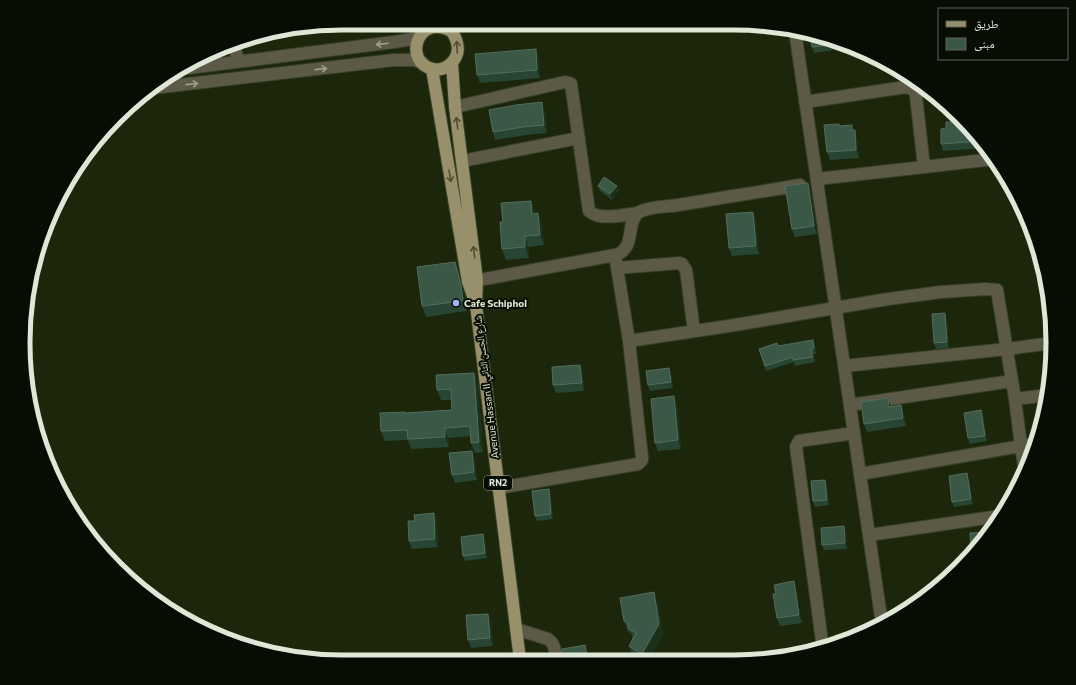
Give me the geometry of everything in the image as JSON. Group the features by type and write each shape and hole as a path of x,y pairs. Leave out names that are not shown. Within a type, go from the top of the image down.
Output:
{"main road":[{"name":"RN2","path":"422,30 416,47 419,59 427,66"},
{"name":"RN2","path":"451,30 458,43 456,57 452,63"},
{"path":"427,66 439,69 452,63"},
{"name":"Avenue Hassan II شارع الحسن الثاني","path":"452,63 455,107 462,161 473,281 519,655"},
{"name":"Avenue Hassan II شارع الحسن الثاني","path":"427,66 473,281"}],"street":[{"path":"194,67 398,42 412,39 422,30"},
{"path":"796,36 881,618"},
{"path":"235,49 238,62"},
{"path":"164,87 394,60 414,60 427,66"},
{"path":"455,107 565,82 571,84 589,211 599,217 638,213 647,209 681,205 817,180 987,161"},
{"path":"805,102 906,88 912,89 915,91 916,96 924,167"},
{"path":"462,161 579,138"},
{"path":"473,281 620,254 627,245 633,221 638,213"},
{"path":"498,488 640,463 642,458 629,341 615,255"},
{"path":"617,268 682,264 686,270 694,331"},
{"path":"629,341 888,299 941,292 997,290 1015,399 1023,459"},
{"path":"844,366 1046,344"},
{"path":"850,405 1012,381"},
{"path":"1015,399 1041,396"},
{"path":"822,642 796,447 799,441 854,432"},
{"path":"860,474 1028,445"},
{"path":"869,535 992,517"},
{"path":"516,629 548,639 554,644 555,655"}],"building":[{"path":"811,40 828,45 812,47"},
{"path":"536,49 537,70 477,75 475,54"},
{"path":"542,102 544,125 493,132 489,110"},
{"path":"946,122 954,122 973,142 941,144 941,129 946,128"},
{"path":"839,124 839,126 852,125 852,130 855,130 856,150 827,152 824,125"},
{"path":"604,177 617,186 610,194 598,186"},
{"path":"808,183 814,226 792,229 785,186"},
{"path":"531,201 532,214 538,213 540,235 525,236 525,247 502,249 500,222 503,222 501,203"},
{"path":"753,212 756,246 729,248 726,214"},
{"path":"455,262 461,285 463,301 422,306 417,267"},
{"path":"945,313 947,342 934,343 932,314"},
{"path":"813,340 814,348 811,349 813,357 793,360 793,357 765,366 759,349 777,343 778,346"},
{"path":"580,365 582,383 553,385 552,367"},
{"path":"669,368 671,382 648,385 646,371"},
{"path":"474,373 479,442 471,443 470,426 445,428 445,437 408,439 407,430 381,431 380,413 452,410 451,389 437,390 436,375"},
{"path":"674,396 678,440 655,443 651,399"},
{"path":"888,398 889,407 901,405 903,418 864,424 861,402"},
{"path":"981,410 985,436 968,438 964,413"},
{"path":"472,451 474,472 452,475 449,453"},
{"path":"967,473 971,499 952,502 949,476"},
{"path":"825,480 827,500 813,501 811,481"},
{"path":"549,489 551,514 535,516 532,491"},
{"path":"434,513 435,539 409,541 408,521 415,521 414,515"},
{"path":"844,526 845,543 822,545 821,528"},
{"path":"981,532 971,546 970,533"},
{"path":"483,534 485,553 463,556 461,537"},
{"path":"794,581 799,615 777,618 773,594 776,594 774,585"},
{"path":"654,592 659,624 642,654 629,646 636,633 629,629 628,623 624,621 620,598"},
{"path":"488,614 490,638 468,640 466,615"},
{"path":"585,645 587,655 562,655 562,649"}],"place":[{"name":"Cafe Schiphol","path":"456,303"}]}
